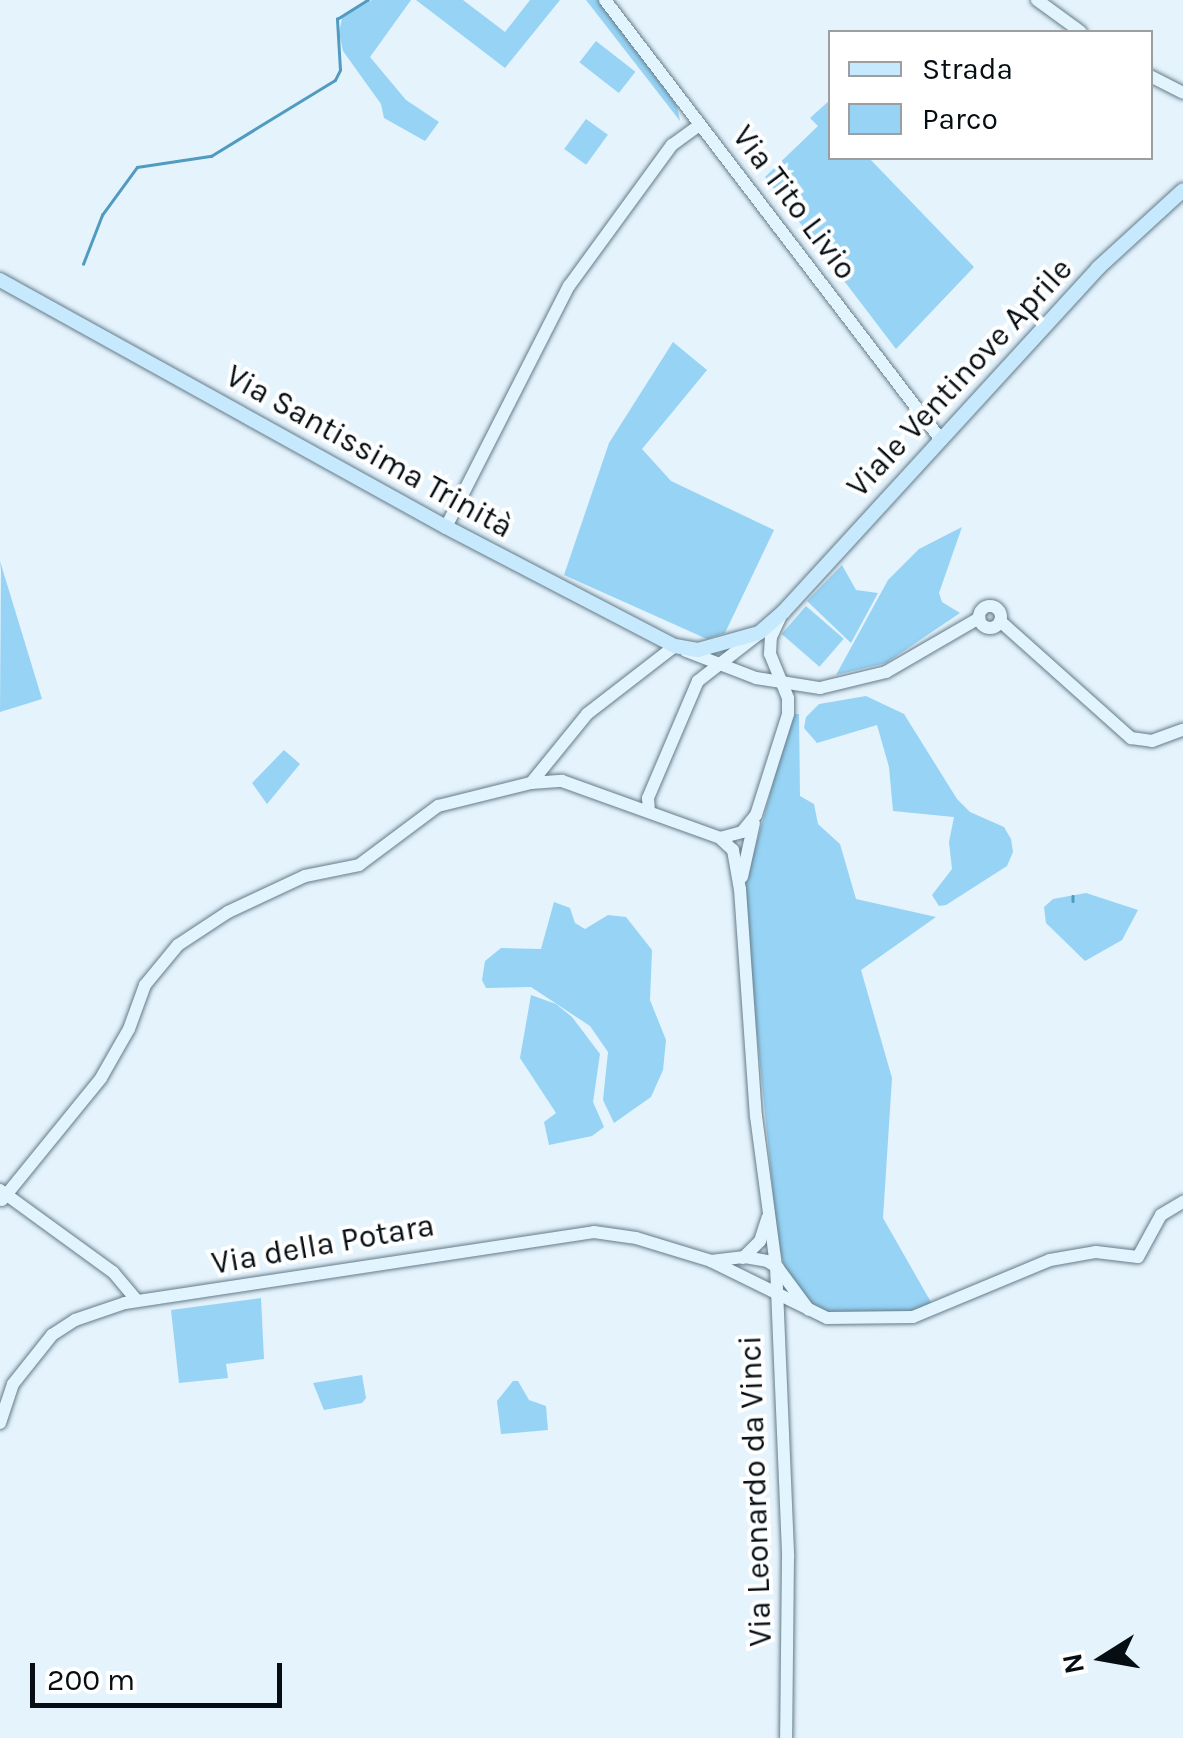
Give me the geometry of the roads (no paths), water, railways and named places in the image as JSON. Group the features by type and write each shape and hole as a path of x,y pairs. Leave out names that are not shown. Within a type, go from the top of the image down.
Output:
{"main road":[{"name":"Viale Ventinove Aprile","path":"680,648 759,633 784,611 1098,268 1183,190"},
{"name":"Via Santissima Trinità","path":"0,280 446,526 680,648"}],"street":[{"name":"Via Tito Livio","path":"605,0 940,440"},
{"path":"1038,0 1078,30"},
{"path":"1153,78 1183,93"},
{"path":"446,526 569,286 672,145 700,126"},
{"name":"Viale Ventinove Aprile","path":"784,611 771,637 770,654 783,684 788,710"},
{"path":"788,710 816,688 878,675 954,632 993,624 1124,733 1140,741 1152,741 1183,730"},
{"name":"Viale Ventinove Aprile","path":"698,681 759,633"},
{"path":"531,783 587,714 680,648 698,681 648,798 649,812"},
{"name":"Via Santissima Trinità","path":"680,648 715,665 783,684 816,688"},
{"name":"Via Leonardo da Vinci","path":"740,889 756,815 788,710"},
{"path":"124,1299 108,1278 2,1195 101,1078 129,1029 145,985 178,945 228,912 305,876 358,865 438,806 531,783 562,781 582,786 720,838 742,832 756,815"},
{"name":"Via Leonardo da Vinci","path":"720,838 733,850 740,889 756,1116 777,1271 788,1557 786,1738"},
{"name":"Via della Potara","path":"0,1423 13,1384 28,1360 63,1326 124,1299 577,1233 636,1238 711,1260 777,1296 838,1319 924,1316 1050,1260 1080,1252 1138,1257 1160,1215 1183,1202"},
{"path":"769,1210 760,1241 740,1264 749,1281 777,1271 809,1310"},
{"name":"Via Leonardo da Vinci","path":"774,1242 794,1289"},
{"name":"Via della Potara","path":"711,1260 744,1256 777,1271"}],"waterway":[{"path":"83,264 102,215 137,167 211,156 335,80 340,70 337,19 367,0"},
{"path":"1073,896 1073,901"}]}
